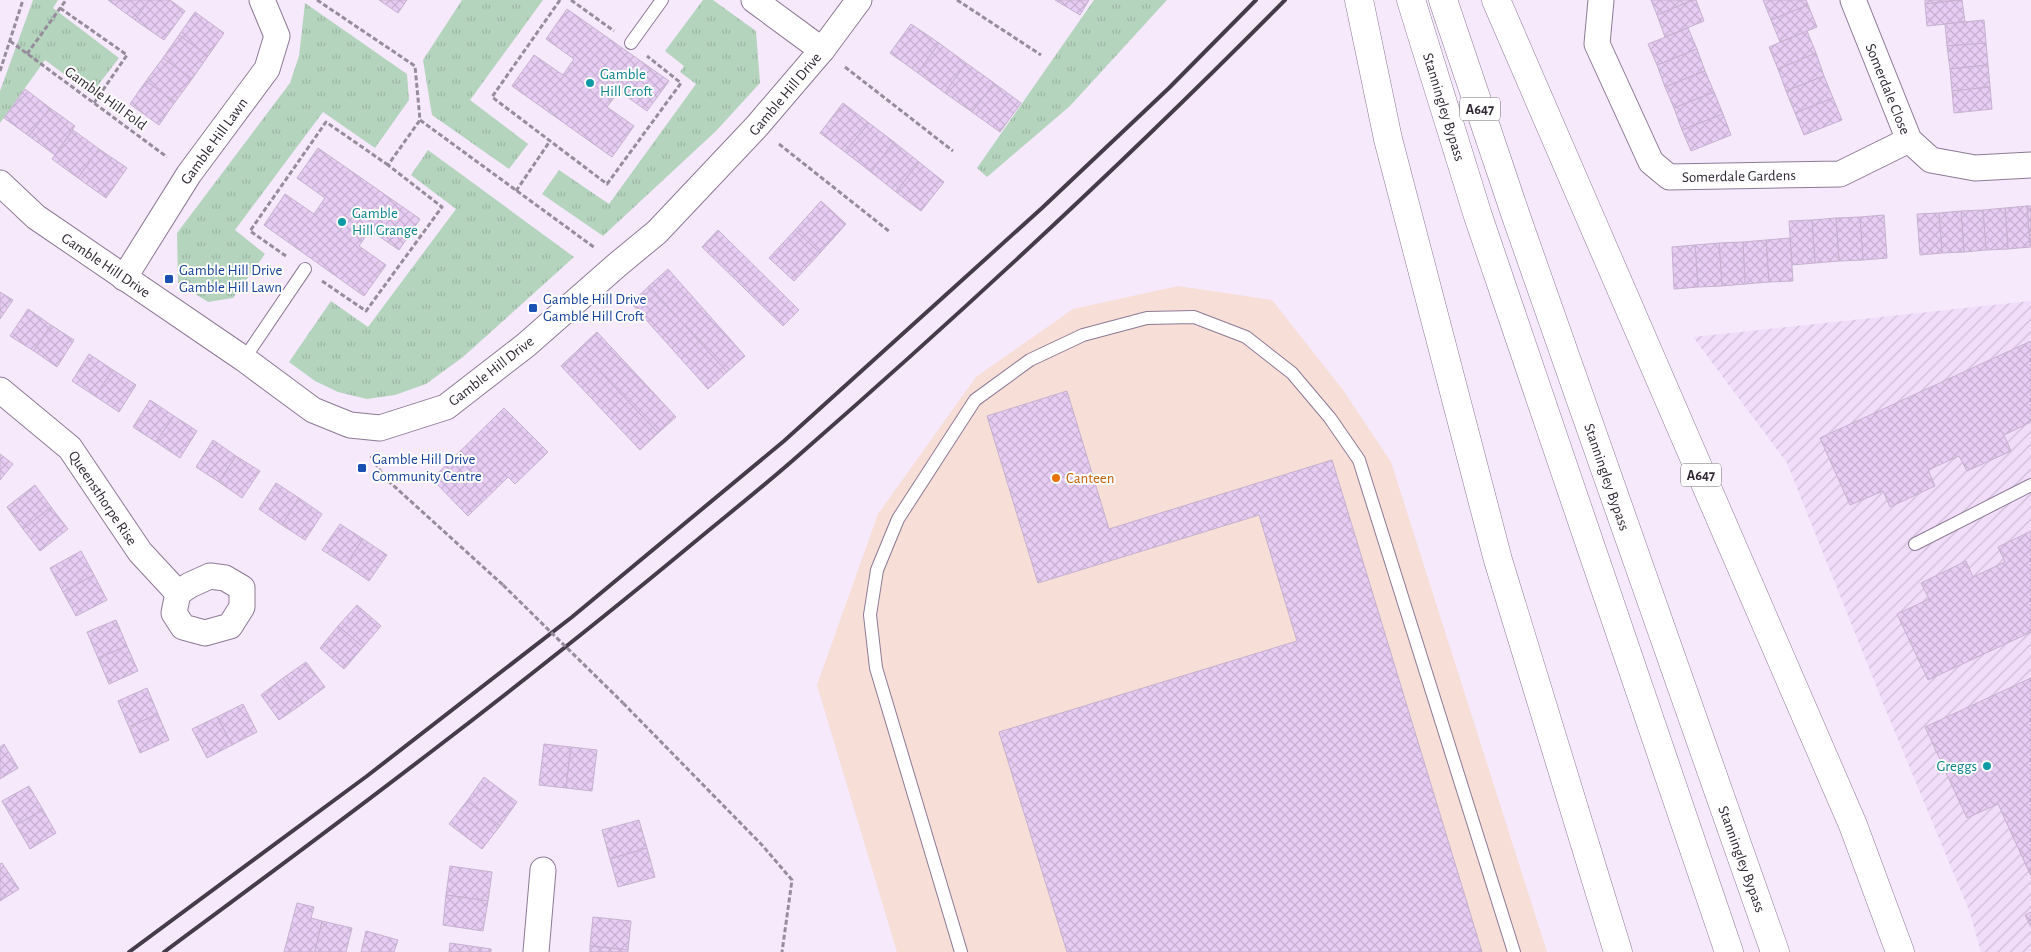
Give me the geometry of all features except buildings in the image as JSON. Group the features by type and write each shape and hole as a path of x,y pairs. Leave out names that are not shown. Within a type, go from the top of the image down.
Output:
{"main road":[{"path":"1358,0 1388,139 1498,560 1618,952"},
{"name":"Stanningley Bypass","path":"1411,0 1481,226 1729,952"},
{"name":"Stanningley Bypass","path":"1443,0 1520,228 1776,952"},
{"name":"A647","path":"1496,0 1852,825 1900,952"}],"street":[{"name":"Gamble Hill Lawn","path":"124,278 189,174 267,69 277,36 262,0"},
{"path":"754,0 822,50"},
{"name":"Gamble Hill Drive","path":"0,183 36,217 244,359 314,410 350,425 380,428 446,406 526,345 657,232 758,126 822,50 859,0"},
{"name":"Somerdale Gardens","path":"1601,0 1597,44 1651,162 1669,178 1840,174 1909,140"},
{"name":"Somerdale Close","path":"1852,0 1909,140 1931,160 1975,168 2031,165"},
{"name":"Queensthorpe Rise","path":"0,390 70,448 140,552 178,593"},
{"path":"536,952 543,870"}],"lane":[{"path":"631,43 662,0"},
{"path":"244,359 305,269"},
{"path":"961,952 876,668 870,615 877,570 898,519 975,400 1030,360 1083,336 1147,318 1194,317 1246,337 1292,373 1330,418 1359,460 1514,952"},
{"path":"1915,544 2031,485"}],"path":[{"path":"0,71 23,0"},
{"path":"27,54 66,0"},
{"path":"317,0 415,66 420,120 388,165"},
{"path":"560,0 492,97 607,184 681,83"},
{"path":"957,0 1041,55"},
{"path":"60,8 127,55 94,103"},
{"name":"Gamble Hill Fold","path":"10,41 189,174"},
{"path":"822,50 953,152"},
{"path":"420,120 617,265"},
{"path":"326,122 388,165 442,208 366,311 250,231 326,122"},
{"path":"758,126 890,232"},
{"path":"516,191 550,141"},
{"path":"380,428 370,454 384,477 504,585 762,845 792,880 782,952"}],"shaded area":[{"path":"1178,286 1272,300 1343,390 1391,462 1547,952 897,952 817,685 878,514 976,377 1073,309"},
{"path":"2031,301 2031,952 1981,952 1970,913 1887,713 1787,463 1693,337"}],"green space":[{"path":"33,0 58,0 53,8 119,58 91,94 45,60 0,123 0,91"},
{"path":"462,0 543,0 470,100 528,144 509,169 432,115 423,60"},
{"path":"703,0 713,0 756,31 760,83 716,131 603,236 542,194 559,170 609,204 696,84 680,72 684,66 665,51"},
{"path":"1094,0 1167,0 1070,106 987,177 977,168"},
{"path":"305,3 407,74 409,100 375,148 323,112 235,230 265,254 233,298 208,302 178,283 177,233 290,83 299,56"},
{"path":"428,150 574,257 463,357 426,384 395,395 367,399 338,392 315,381 289,362 331,301 368,327 456,209 411,175"}],"railway":[{"path":"129,952 367,776 572,617 784,441 1042,208 1169,88 1256,0"},
{"path":"164,952 364,803 562,650 772,478 923,345 1046,232 1167,117 1285,0"}],"place":[{"name":"Gamble Hill Croft","path":"590,83"},
{"name":"Gamble Hill Grange","path":"342,222"},
{"name":"Gamble Hill Drive Gamble Hill Lawn","path":"169,279"},
{"name":"Gamble Hill Drive Gamble Hill Croft","path":"533,308"},
{"name":"Gamble Hill Drive Community Centre","path":"362,468"},
{"name":"Canteen","path":"1056,478"},
{"name":"Greggs","path":"1987,766"}]}
